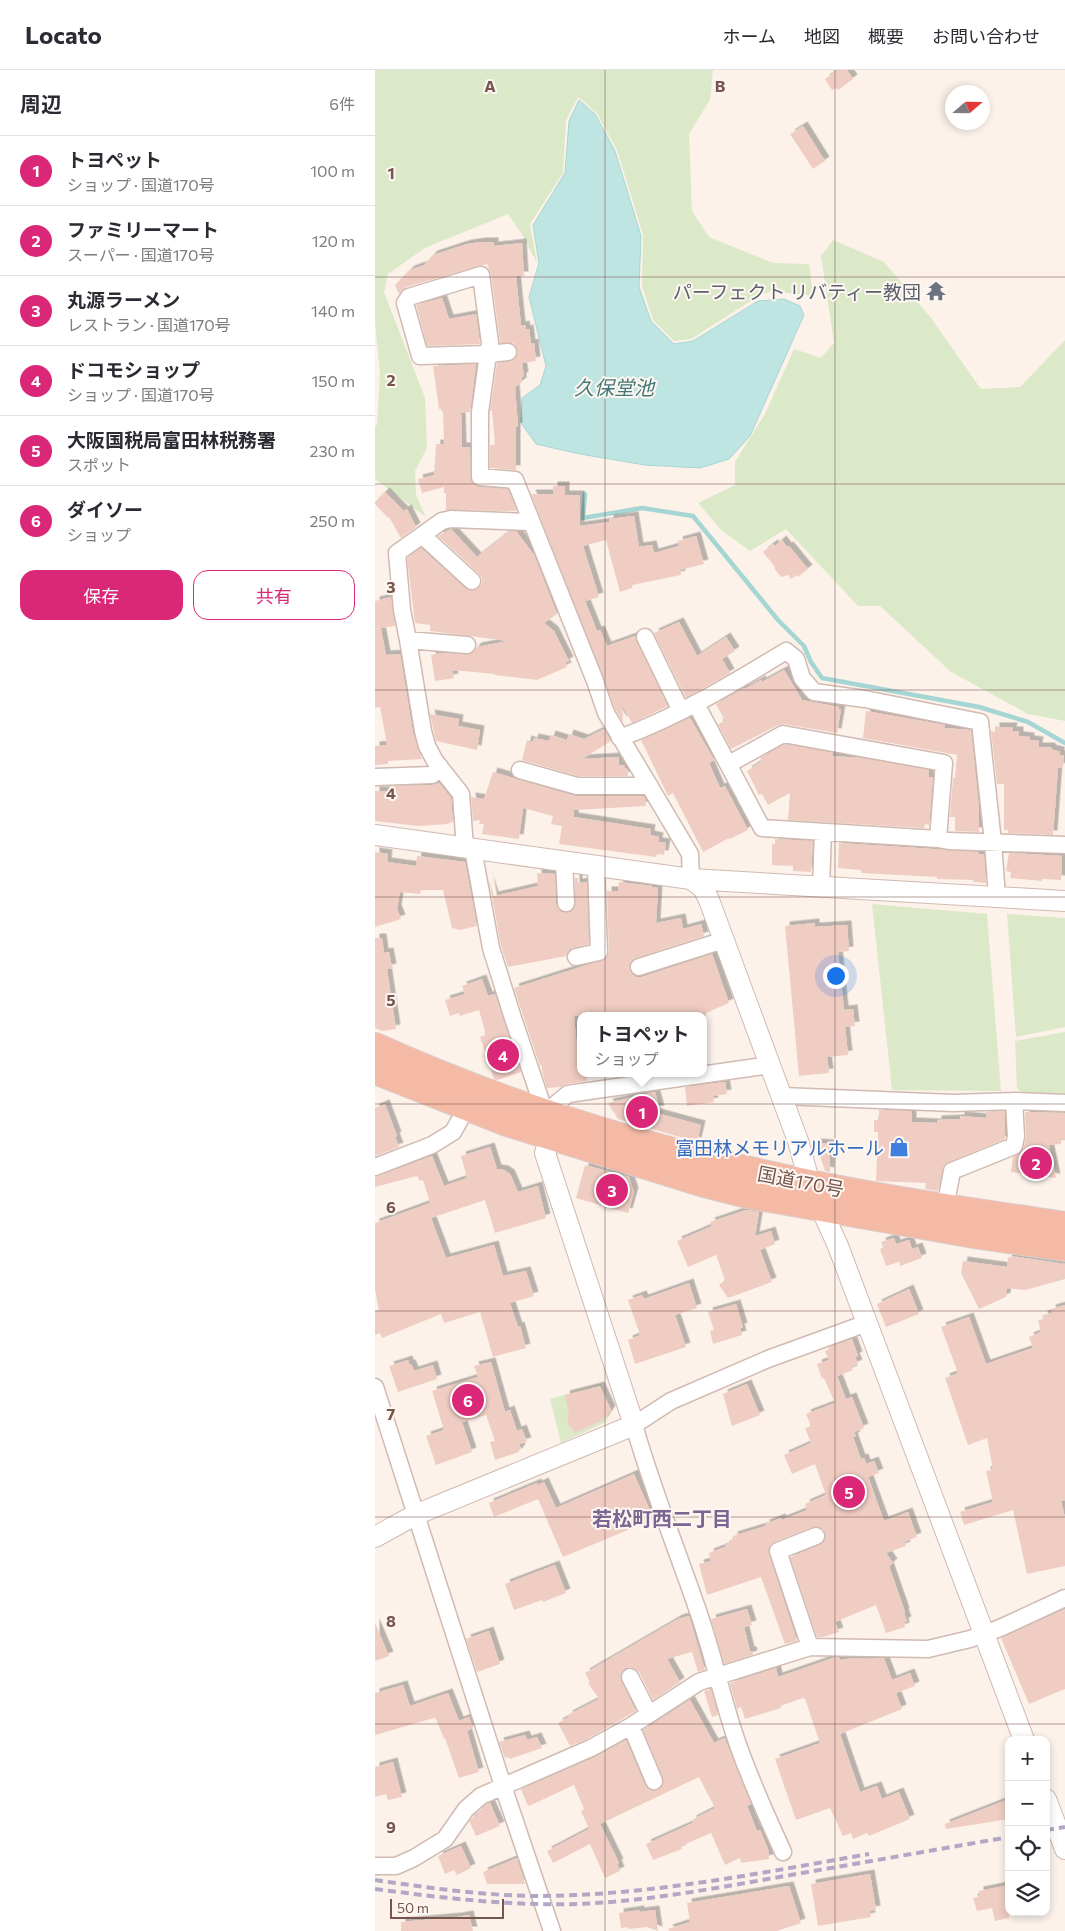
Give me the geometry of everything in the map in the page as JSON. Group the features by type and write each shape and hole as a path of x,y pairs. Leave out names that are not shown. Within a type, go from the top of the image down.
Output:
{"highway":[{"name":"国道170号","path":"375,1047 465,1084 548,1124"},
{"name":"国道170号","path":"375,1070 467,1107 548,1124 590,1128 762,1174 816,1196 980,1235 1065,1247"},
{"name":"国道170号","path":"816,1196 945,1208 1065,1226"}],"street":[{"path":"508,352 489,354 421,356 405,303 409,297 481,275 490,343 489,354 481,412 480,477 515,480 606,713 690,854 691,879"},
{"path":"530,522 451,519 442,522 397,554 402,610 423,731 427,746 461,794 469,848 491,948 548,1124 545,1153 645,1464 697,1607 719,1676 734,1734 750,1780 783,1852"},
{"path":"423,536 472,581"},
{"path":"645,637 688,708 729,764 762,828 938,839 949,842 1065,845"},
{"path":"408,640 467,645"},
{"path":"620,738 688,708 786,651 796,659 802,678 813,692 865,699 981,722 997,897"},
{"path":"729,764 783,734 944,763 938,839"},
{"path":"375,777 432,775 441,767"},
{"path":"520,770 577,786 650,786"},
{"path":"821,887 823,832"},
{"path":"375,835 691,879 1065,901"},
{"path":"563,861 565,903"},
{"path":"576,956 599,952 596,866"},
{"path":"691,879 703,888 724,940 798,1140 816,1196 838,1246 1022,1736"},
{"path":"639,967 724,940"},
{"path":"707,1073 770,1064"},
{"path":"548,1124 568,1094 682,1077"},
{"path":"782,1096 953,1103 1014,1101 1065,1103"},
{"path":"945,1208 953,1171 1014,1146 1016,1136 1014,1101"},
{"path":"375,1167 432,1145 453,1132 467,1107"},
{"path":"375,1537 415,1515 634,1425 671,1401 768,1359 867,1323"},
{"path":"375,1387 503,1786 552,1931"},
{"path":"810,1647 778,1551 816,1536"},
{"path":"375,1866 396,1866 414,1858 445,1839 466,1809 481,1796 591,1748 631,1726 699,1682 810,1647 928,1649 984,1634 1065,1598"},
{"path":"630,1677 649,1714"},
{"path":"631,1726 654,1781"},
{"path":"1050,1810 1065,1849"}],"green space":[{"path":"375,70 713,70 710,100 689,134 692,211 709,237 773,263 809,264 813,296 771,291 757,297 691,339 674,341 653,320 642,286 643,235 617,150 596,112 578,97 566,120 563,173 530,224 537,263 523,236 508,214 425,248 388,274 384,292 425,398 427,448 415,471 416,495 426,517 375,479 375,426 377,425 380,373 375,323"},
{"path":"833,240 884,262 931,318 981,389 1020,387 1065,340 1065,721 1028,714 951,672 880,606 858,606 786,529 750,551 721,530 698,503 735,485 735,462 765,414 794,349 821,358 834,343 821,256"},
{"path":"872,904 987,914 1001,1091 892,1090"},
{"path":"1007,914 1065,918 1065,1027 1016,1037"},
{"path":"1065,1032 1065,1094 1022,1093 1017,1088 1015,1041"},
{"path":"601,1384 610,1412 606,1422 561,1443 550,1399"}],"water":[{"name":"久保堂池","path":"579,100 595,114 615,151 641,236 639,287 651,321 674,344 693,341 758,301 784,299 800,306 804,315 750,436 729,459 700,468 645,465 580,454 536,444 521,423 522,398 540,385 546,366 529,297 539,263 533,225 565,173 569,121"}],"building":[{"path":"838,70 847,70 853,79 838,90 836,88 832,90 825,79"},
{"path":"803,126 825,161 813,169 790,134"},
{"path":"494,242 494,246 522,243 524,276 516,276 521,326 525,325 526,330 529,329 531,344 534,343 536,361 522,363 524,376 522,377 522,382 515,387 518,427 516,427 516,470 490,468 490,445 495,445 492,411 490,411 497,363 513,360 518,352 513,343 500,343 491,274 487,264 406,287 399,294 395,285 410,270 424,265 433,255 467,244"},
{"path":"442,298 449,319 476,314 480,344 427,346 416,305"},
{"path":"476,364 470,412 461,413 462,447 470,447 471,481 479,487 508,489 517,511 446,510 444,487 422,493 418,479 434,475 436,444 444,444 443,412 439,409 433,366"},
{"path":"553,486 565,486 565,495 580,495 580,526 609,522 609,519 634,516 639,547 652,545 654,553 679,546 678,541 696,536 704,564 680,570 681,575 632,585 632,588 620,592 606,540 583,546 599,597 585,601 597,631 600,630 607,646 635,636 668,706 632,723 622,705 623,722 615,709 531,494 553,494"},
{"path":"385,492 404,511 407,509 416,527 401,538 389,517 375,504"},
{"path":"451,529 477,557 510,531 516,531 534,555 557,614 544,623 554,631 569,661 565,663 567,667 537,680 452,670 454,678 435,681 431,655 442,653 471,654 477,647 508,641 430,631 430,625 415,623 407,558 421,548 466,589 475,590 482,584 482,578 479,574 438,536"},
{"path":"782,540 808,569 798,577 797,575 791,579 788,575 781,577 763,552"},
{"path":"391,597 395,626 375,629 375,601"},
{"path":"679,622 697,656 726,637 735,651 722,659 730,673 686,698 654,633"},
{"path":"375,629 381,629 386,655 400,654 413,733 422,759 388,761 388,764 375,765 375,746 387,745 380,707 375,708"},
{"path":"784,670 802,700 841,709 837,733 784,724 778,725 731,749 718,724 725,721 716,704 744,688 761,680 762,682"},
{"path":"866,711 945,725 944,728 971,730 979,809 979,832 955,831 955,817 950,817 957,755 863,738"},
{"path":"430,714 459,719 458,726 480,730 477,750 436,741"},
{"path":"690,718 714,760 709,763 720,788 725,786 748,830 703,852 673,793 668,796 641,740"},
{"path":"995,727 1013,727 1012,731 1019,731 1019,736 1030,737 1030,740 1039,741 1038,747 1050,747 1053,750 1060,751 1060,755 1064,755 1063,767 1058,768 1053,835 1008,833 1008,830 1004,830 1004,784 997,784 991,731 995,732"},
{"path":"604,729 611,741 582,759 619,757 619,765 625,765 625,768 628,770 628,776 578,776 522,760 527,740 533,742 534,738 549,741 551,735 567,740 569,734 584,739"},
{"path":"785,744 833,753 832,756 861,758 929,770 929,777 933,777 929,825 925,824 924,828 788,820 790,793 768,805 762,794 759,795 747,771 762,761 760,758"},
{"path":"493,772 575,796 643,796 646,806 574,810 574,817 651,829 650,835 659,837 658,842 666,843 664,855 657,854 656,857 559,844 562,826 551,824 553,816 523,808 519,839 482,834 484,824 479,824 480,820 473,821 471,797 484,799"},
{"path":"439,783 451,798 453,822 449,824 418,826 375,821 375,791 396,791 396,786 432,785"},
{"path":"775,839 813,841 811,872 793,871 793,866 772,865 772,844 775,844"},
{"path":"839,843 979,852 979,854 984,854 986,883 973,882 973,880 937,879 937,877 861,873 861,870 838,868"},
{"path":"375,852 388,854 387,862 416,866 417,856 465,862 477,926 460,930 452,928 443,890 421,890 420,894 400,892 397,909 401,919 375,927"},
{"path":"1009,853 1062,856 1061,880 1042,879 1042,881 1010,878 1011,872 1006,871"},
{"path":"537,873 555,874 556,904 561,912 566,913 571,912 575,907 575,878 578,878 578,883 587,882 589,944 570,949 566,956 508,967 501,946 489,880 494,896 538,886"},
{"path":"619,882 658,888 656,923 681,918 683,929 701,924 704,936 636,958 629,965 632,974 636,977 642,977 712,954 729,1003 707,1013 577,1012 577,1016 574,1016 577,1077 587,1077 587,1081 547,1088 542,1065 540,1066 514,988 606,959 609,952 607,891 618,891"},
{"path":"815,923 815,927 847,925 849,951 838,952 844,1010 853,1009 855,1026 845,1027 848,1055 827,1057 829,1073 799,1076 785,926"},
{"path":"375,938 382,938 384,953 389,952 392,968 387,969 396,1029 382,1031 375,1028"},
{"path":"482,979 488,996 495,994 521,1072 497,1080 494,1079 480,1037 486,1035 479,1010 460,1016 459,1013 450,1016 445,1000 465,994 462,986"},
{"path":"725,1082 727,1094 713,1096 714,1102 687,1106 685,1087"},
{"path":"655,1092 660,1110 649,1111 701,1125 697,1142 618,1119 608,1103"},
{"path":"385,1104 397,1136 395,1137 399,1147 375,1156 375,1108"},
{"path":"879,1110 909,1111 912,1112 912,1122 937,1123 937,1120 960,1119 960,1116 986,1118 986,1112 1005,1111 1005,1139 945,1164 938,1191 925,1189 926,1183 876,1181 878,1132 874,1132 874,1120 879,1120"},
{"path":"1025,1112 1065,1113 1065,1139 1061,1139 1061,1144 1049,1145 1056,1178 1011,1172 1013,1157 1021,1153 1024,1148 1026,1136"},
{"path":"816,1143 830,1144 830,1172 825,1171"},
{"path":"490,1147 497,1169 504,1170 510,1174 518,1192 538,1186 546,1218 495,1233 485,1200 431,1218 446,1258 494,1245 503,1276 526,1271 534,1296 510,1303 518,1327 520,1326 526,1348 493,1357 480,1312 444,1323 441,1314 382,1338 380,1333 375,1335 375,1311 379,1310 375,1290 375,1223 430,1203 423,1180 420,1181 417,1176 375,1187 375,1177 432,1156 444,1186 467,1178 461,1156"},
{"path":"585,1165 629,1177 634,1192 628,1213 576,1198"},
{"path":"746,1210 759,1212 755,1236 771,1231 775,1244 760,1250 772,1282 728,1298 719,1285 725,1280 716,1255 688,1267 677,1241 712,1226 710,1222"},
{"path":"894,1238 896,1244 909,1240 912,1249 918,1247 922,1258 900,1266 899,1262 886,1266 880,1249 883,1248 881,1242"},
{"path":"1011,1256 1065,1264 1065,1279 1025,1290 1007,1288 1006,1297 979,1309 961,1273 963,1261 1007,1267 1008,1257 1011,1258"},
{"path":"689,1283 697,1308 675,1315 686,1347 635,1364 628,1340 640,1335 628,1300 642,1295 644,1299"},
{"path":"909,1289 919,1314 886,1327 877,1304"},
{"path":"736,1304 743,1327 740,1328 742,1335 713,1344 710,1331 714,1330 708,1312"},
{"path":"1065,1305 1065,1500 1061,1501 1065,1518 1065,1566 1027,1574 1013,1510 964,1525 960,1512 993,1502 986,1471 993,1470 987,1438 968,1445 945,1378 958,1373 941,1327 969,1317 986,1364 1033,1348 1029,1337 1041,1332 1038,1320 1044,1319 1043,1315 1052,1313 1051,1309"},
{"path":"852,1339 858,1356 855,1357 858,1364 851,1367 853,1370 837,1376 846,1399 852,1397 864,1428 854,1432 856,1436 853,1437 861,1459 864,1458 866,1464 874,1461 879,1473 868,1477 884,1521 908,1512 917,1537 904,1542 906,1546 886,1553 893,1563 889,1566 907,1621 904,1622 905,1627 886,1633 876,1605 835,1622 839,1632 817,1637 790,1557 824,1542 825,1533 823,1529 813,1527 774,1542 768,1549 797,1641 785,1644 761,1577 707,1595 699,1564 711,1561 709,1553 725,1547 725,1545 729,1544 728,1542 734,1540 733,1536 766,1526 765,1524 781,1518 782,1520 807,1510 805,1504 826,1495 815,1464 792,1474 784,1455 811,1443 805,1428 811,1426 806,1414 835,1403 824,1378 822,1379 817,1364 829,1360 825,1351 828,1348"},
{"path":"408,1360 414,1371 433,1365 437,1379 398,1392 389,1366"},
{"path":"491,1362 505,1412 510,1410 517,1431 522,1429 527,1442 519,1444 521,1449 519,1452 495,1460 490,1442 495,1441 486,1415 462,1422 472,1452 436,1465 426,1436 444,1430 432,1391 478,1377 474,1366"},
{"path":"747,1384 760,1415 732,1426 723,1394"},
{"path":"600,1386 611,1410 604,1420 574,1433 571,1427 569,1427 565,1395"},
{"path":"634,1474 652,1515 652,1520 563,1557 538,1499 494,1517 489,1503 537,1483 538,1485 544,1482 556,1508"},
{"path":"555,1565 566,1593 514,1610 505,1584"},
{"path":"747,1609 752,1625 744,1627 750,1651 752,1651 753,1655 724,1664 711,1619"},
{"path":"1065,1609 1065,1689 1029,1704 1001,1638"},
{"path":"689,1616 705,1670 698,1672 692,1652 667,1659 680,1682 653,1700 639,1672 631,1667 625,1668 620,1676 621,1681 636,1711 587,1739 570,1746 558,1723 569,1717 568,1715 599,1699 588,1683 590,1682 585,1673 678,1619"},
{"path":"375,1623 389,1656 375,1661"},
{"path":"489,1631 500,1664 477,1672 466,1639"},
{"path":"836,1657 840,1660 884,1658 892,1680 910,1673 915,1686 896,1693 902,1709 840,1734 860,1792 877,1786 882,1799 899,1792 910,1819 869,1836 867,1833 853,1839 851,1833 843,1836 830,1808 796,1820 775,1759 820,1743 805,1699 803,1698 780,1706 781,1708 745,1719 741,1707 737,1709 730,1683 776,1668 778,1677"},
{"path":"403,1685 410,1706 448,1693 459,1721 469,1717 473,1728 467,1731 479,1772 459,1778 445,1738 434,1718 375,1735 375,1693"},
{"path":"711,1689 718,1715 712,1717 704,1691"},
{"path":"690,1700 714,1743 725,1738 751,1804 747,1806 757,1831 760,1830 768,1849 769,1859 741,1863 740,1858 725,1865 711,1833 681,1846 682,1849 653,1860 646,1844 693,1823 692,1820 715,1808 699,1777 600,1824 619,1863 617,1864 620,1871 605,1878 590,1844 553,1863 547,1851 589,1829 581,1811 584,1809 574,1785 529,1806 521,1789 595,1757 626,1740 645,1785 652,1791 658,1790 662,1787 663,1778 643,1730"},
{"path":"525,1735 527,1740 537,1737 542,1748 510,1759 509,1757 505,1758 499,1742"},
{"path":"393,1762 402,1797 388,1800 386,1794 375,1797 375,1767"},
{"path":"1005,1801 1005,1820 946,1829 945,1824"},
{"path":"490,1803 500,1826 476,1836 469,1821"},
{"path":"461,1846 471,1868 457,1875 454,1870 445,1874 438,1856"},
{"path":"517,1858 525,1884 487,1884 483,1872"},
{"path":"870,1874 876,1910 870,1911 871,1917 818,1926 811,1884"},
{"path":"789,1886 801,1923 777,1931 669,1931 668,1929 690,1922 687,1903"},
{"path":"1005,1886 1005,1916 1009,1916 1009,1918 995,1921 992,1908 977,1911 973,1898 979,1897 979,1891"},
{"path":"640,1910 640,1912 655,1910 658,1931 647,1927 621,1928 619,1913"},
{"path":"469,1915 473,1931 401,1931 401,1922"}],"waterway":[{"path":"585,494 583,518 642,508 693,516 778,620 804,646 811,662 822,678 979,707 1028,722 1065,743"}],"railway":[{"path":"1050,1829 1065,1827"},
{"path":"375,1889 502,1903 579,1904 605,1902 657,1897 708,1889 1005,1838"},
{"path":"375,1880 499,1895 582,1895 706,1882 869,1854"}],"place":[{"name":"パーフェクト リバティー教団","path":"936,291"},
{"name":"ドコモショップ","path":"503,1055"},
{"name":"トヨペット","path":"642,1112"},
{"name":"富田林メモリアルホール","path":"899,1147"},
{"name":"ファミリーマート","path":"1036,1163"},
{"name":"丸源ラーメン","path":"612,1190"},
{"name":"ダイソー","path":"468,1400"},
{"name":"大阪国税局富田林税務署","path":"849,1492"}],"district":[{"name":"若松町西二丁目","path":"662,1518"}]}
